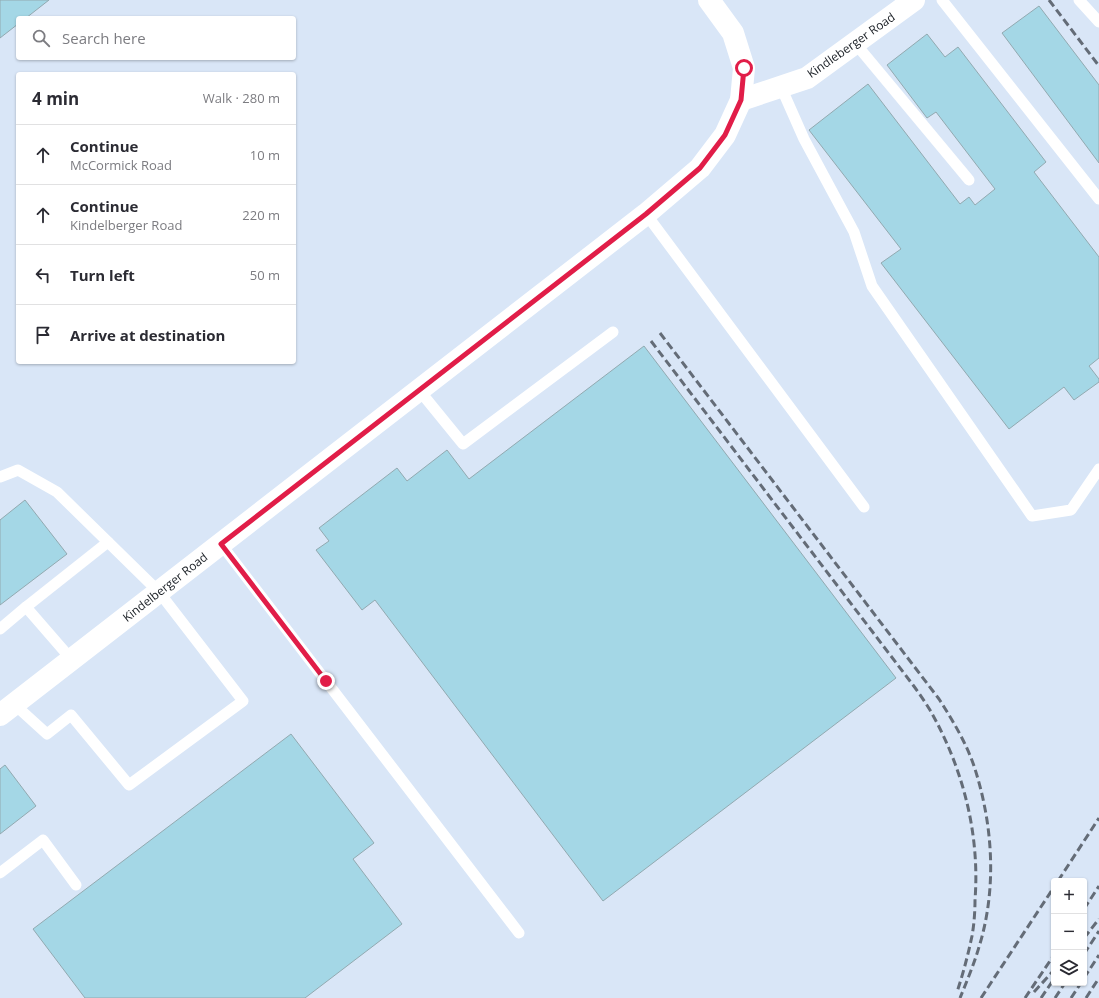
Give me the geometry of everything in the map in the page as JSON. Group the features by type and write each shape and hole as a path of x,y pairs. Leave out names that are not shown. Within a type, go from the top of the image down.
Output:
{"street":[{"name":"Kindelberger Road","path":"7,710 646,214 700,168 725,135 741,100 744,68 733,33 710,0"},
{"name":"Kindleberger Road","path":"741,100 807,78 914,0"}],"lane":[{"path":"942,0 1099,199"},
{"path":"1080,0 1099,22"},
{"path":"855,43 969,180"},
{"path":"780,87 804,138 854,232 872,286 1032,516 1071,510 1099,469"},
{"path":"646,214 864,508"},
{"path":"419,390 463,444 613,332"},
{"path":"0,477 18,470 57,492 159,592 244,701 129,785 71,715 47,734 7,710"},
{"path":"0,629 108,542"},
{"path":"221,544 519,933"},
{"path":"26,607 72,660"},
{"path":"0,873 43,840 76,885"}],"building":[{"path":"0,0 49,0 29,16 16,16 16,26 0,38"},
{"path":"1039,6 1099,85 1099,163 1002,33"},
{"path":"927,34 945,57 958,47 1046,162 1034,172 1099,257 1099,358 1089,366 1099,379 1099,382 1074,400 1064,387 1009,429 881,263 901,249 809,130 868,84 960,204 969,197 975,205 995,189 936,112 927,118 887,65"},
{"path":"644,346 896,678 603,901 375,600 362,610 316,550 329,541 319,528 397,468 407,481 447,450 469,479"},
{"path":"25,500 67,554 0,605 0,520"},
{"path":"291,734 374,843 353,859 402,924 305,998 85,998 33,929"},
{"path":"5,765 36,806 0,834 0,769"}],"railway":[{"path":"1049,0 1099,66"},
{"path":"660,333 939,699 964,742 975,769 986,813 989,835 990,880 985,925 975,960 960,998"},
{"path":"651,341 913,685 930,710 942,732 952,755 967,802 975,851 975,909 972,936 957,992"},
{"path":"1060,878 1099,818"},
{"path":"1087,904 1099,886"},
{"path":"981,998 1051,892"},
{"path":"1087,934 1099,919"},
{"path":"1087,950 1099,931"},
{"path":"1087,973 1099,955"},
{"path":"1025,998 1051,959"},
{"path":"1034,992 1051,973"},
{"path":"1086,998 1099,978"},
{"path":"1041,998 1051,983"},
{"path":"1055,998 1063,986"},
{"path":"1071,998 1079,986"}],"route":[{"path":"326,681 221,544 646,214 700,168 725,135 741,100 744,68"}]}
